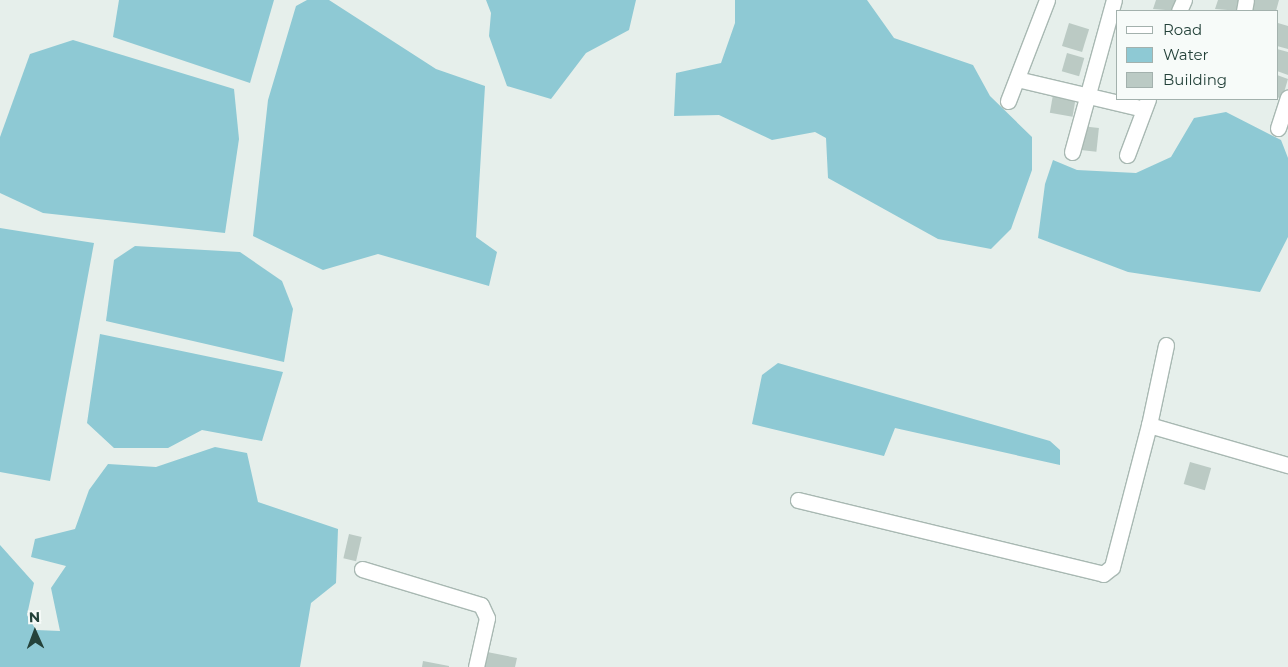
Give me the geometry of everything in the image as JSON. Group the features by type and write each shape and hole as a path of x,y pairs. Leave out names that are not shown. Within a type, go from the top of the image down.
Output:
{"street":[{"path":"1008,101 1047,0"},
{"path":"1072,152 1114,0"},
{"path":"1017,79 1116,98"},
{"path":"1278,128 1288,98"},
{"path":"1125,100 1146,104 1127,155"},
{"path":"798,500 1103,574 1112,567 1149,426 1166,345"},
{"path":"1149,426 1288,465"},
{"path":"362,569 481,605 487,618 476,667"}],"water":[{"path":"119,0 274,0 250,83 113,37"},
{"path":"307,0 329,0 436,69 485,86 476,237 497,252 489,286 378,254 323,270 253,236 268,100 296,6"},
{"path":"486,0 636,0 629,30 586,53 551,99 507,86 489,36 491,13"},
{"path":"735,0 867,0 894,38 973,65 990,96 1032,137 1032,170 1011,229 991,249 938,239 828,178 826,138 815,132 772,140 719,115 674,116 676,73 721,63 735,23"},
{"path":"73,40 234,89 239,139 225,233 43,213 0,193 0,137 30,54"},
{"path":"1226,112 1281,140 1288,158 1288,237 1260,292 1128,272 1038,238 1045,184 1053,160 1077,170 1136,173 1171,157 1194,118"},
{"path":"0,228 94,243 50,481 0,472"},
{"path":"135,246 240,252 282,281 293,309 284,362 106,321 114,260"},
{"path":"100,334 283,372 262,441 202,430 168,448 114,448 87,423"},
{"path":"778,363 1050,441 1060,450 1060,465 895,428 884,456 752,424 762,375"},
{"path":"215,447 247,453 258,502 338,529 336,583 311,603 300,667 0,667 0,545 34,583 27,615 36,630 60,631 51,588 66,566 31,557 35,539 75,529 89,490 108,464 156,467"}],"building":[{"path":"1156,0 1182,0 1178,10 1153,9"},
{"path":"1218,0 1244,0 1240,10 1215,9"},
{"path":"1255,0 1279,0 1276,10 1252,10"},
{"path":"1069,23 1089,29 1082,52 1062,46"},
{"path":"1278,23 1288,26 1288,49 1278,46"},
{"path":"1278,49 1288,52 1288,75 1278,71"},
{"path":"1067,53 1084,58 1079,76 1062,71"},
{"path":"1278,75 1288,79 1282,99 1278,97"},
{"path":"1054,89 1077,93 1072,117 1050,113"},
{"path":"1081,126 1099,128 1096,152 1078,150"},
{"path":"1190,462 1211,468 1205,490 1184,484"},
{"path":"349,534 362,537 356,561 343,558"},
{"path":"482,651 517,658 515,667 479,667"},
{"path":"423,661 449,666 449,667 422,667"}]}
